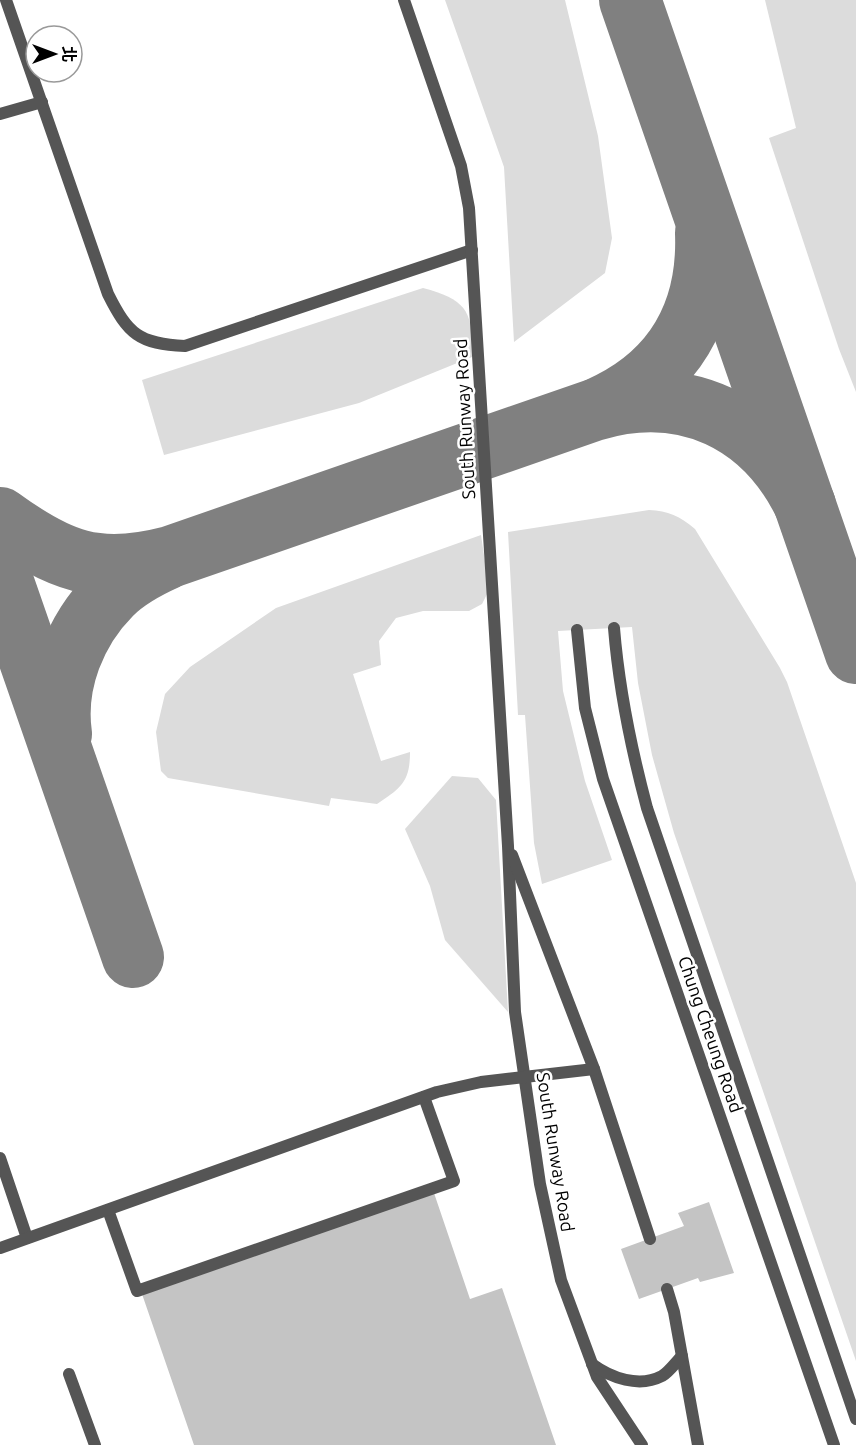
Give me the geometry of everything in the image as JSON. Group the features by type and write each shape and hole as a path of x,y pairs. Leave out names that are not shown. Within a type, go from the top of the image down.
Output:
{"lane":[{"path":"6,0 108,294 122,321 140,337 161,345 185,346 472,250"},
{"name":"South Runway Road","path":"404,0 461,166 470,208 508,846 515,1012 540,1184 561,1280 597,1377 642,1445"},
{"path":"0,114 42,102"},
{"name":"Chung Cheung Road","path":"614,628 623,706 633,758 647,808 856,1419"},
{"name":"Chung Cheung Road","path":"576,630 585,708 603,779 834,1445"},
{"name":"South Runway Road","path":"508,846 594,1070 650,1239"},
{"path":"0,1248 424,1097 481,1082 594,1070"},
{"path":"108,1210 137,1291 454,1181 424,1097"},
{"path":"0,1158 27,1238"},
{"path":"667,1289 674,1312 698,1445"},
{"path":"592,1364 611,1376 643,1382 663,1376 682,1356"},
{"path":"69,1374 95,1445"}],"shaded area":[{"path":"445,0 565,0 598,136 612,238 605,273 514,342 504,167"},
{"path":"765,0 856,0 856,392 839,349 769,138 796,128"},
{"path":"423,288 450,298 465,310 471,329 472,357 359,403 164,455 142,380"},
{"path":"649,510 674,515 695,529 780,668 787,682 856,883 856,1361 674,833 652,755 638,683 632,627 558,631 563,691 585,781 612,860 542,884 534,843 525,715 518,715 508,532"},
{"path":"481,535 488,582 487,594 482,604 469,611 423,611 396,618 379,641 381,665 353,674 381,761 410,752 406,777 392,793 377,804 331,798 329,806 168,778 161,771 156,732 165,694 190,667 276,608"},
{"path":"452,776 478,778 496,800 508,1012 445,940 430,886 405,829"}],"building":[{"path":"434,1193 470,1299 502,1288 556,1445 194,1445 142,1294"},
{"path":"709,1202 734,1273 700,1282 698,1278 639,1299 621,1249 684,1226 678,1213"}],"taxiway":[{"path":"630,0 856,653"},
{"path":"599,408 648,378 667,359 682,338 701,290 706,233"},
{"path":"0,518 41,545 80,561 121,565 144,563 170,557 594,410 628,403 660,402 690,406 718,416 744,431 768,451 788,476 805,505"},
{"path":"61,734 60,715 64,677 70,658 87,624 117,588 137,574 166,559"},
{"path":"0,574 133,957"}]}
